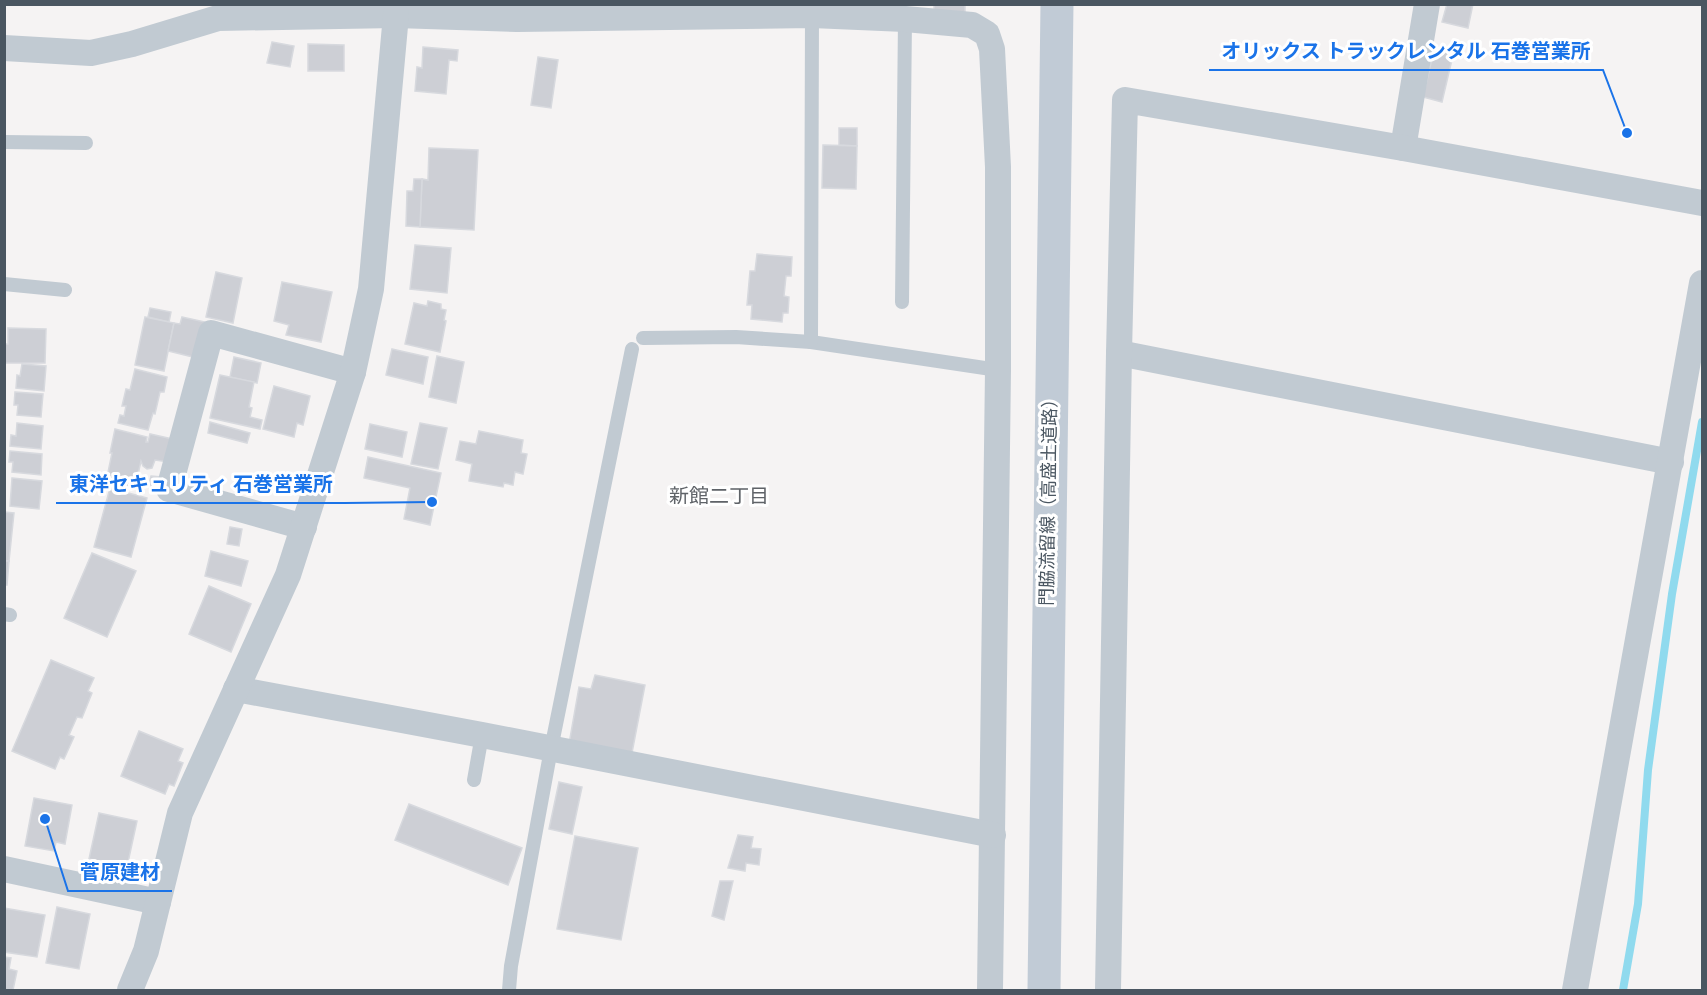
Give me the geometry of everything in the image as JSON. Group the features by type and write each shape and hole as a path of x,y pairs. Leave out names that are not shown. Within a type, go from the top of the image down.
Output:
{"main road":[{"name":"門脇流留線（高盛土道路）","path":"1044,990 1057,4"}],"street":[{"path":"1403,148 1427,4"},
{"path":"4,48 91,53 132,44 218,18 396,15 457,11 517,19 812,15 905,19 972,26 987,34 992,49 998,167 998,370 990,990"},
{"path":"130,990 146,951 180,813 288,575 352,372 371,289 396,15"},
{"path":"1108,990 1125,100 1702,203"},
{"path":"1575,990 1702,284"},
{"path":"304,526 169,489 211,333 352,372"},
{"path":"1119,353 1671,462"},
{"path":"236,689 993,835"},
{"path":"4,869 158,902"}],"lane":[{"path":"811,342 812,15"},
{"path":"902,302 905,19"},
{"path":"4,142 86,143"},
{"path":"4,284 65,290"},
{"path":"643,338 736,337 811,342 998,370"},
{"path":"509,990 511,966 551,749 632,349"},
{"path":"474,780 482,735"}],"building":[{"path":"934,4 965,4 965,13 934,11"},
{"path":"1447,4 1473,4 1468,28 1442,22"},
{"path":"272,42 294,46 290,67 267,63"},
{"path":"308,44 344,45 344,71 308,71"},
{"path":"1435,46 1454,51 1442,102 1423,97"},
{"path":"423,47 458,50 457,61 449,60 446,94 415,91 417,67 422,68"},
{"path":"538,57 558,60 551,108 531,105"},
{"path":"839,128 857,128 857,146 839,145"},
{"path":"823,145 857,146 856,189 822,188"},
{"path":"429,148 478,150 474,230 420,227 422,179 428,180"},
{"path":"414,179 422,179 420,227 406,226 407,191 413,191"},
{"path":"415,245 451,248 447,293 410,289"},
{"path":"757,254 792,257 791,276 786,276 784,296 789,297 788,313 783,313 782,322 751,319 752,305 747,305 750,271 755,271"},
{"path":"216,272 242,278 233,323 206,317"},
{"path":"282,282 332,292 321,342 286,335 289,325 274,321"},
{"path":"428,301 441,304 441,309 446,310 440,352 405,344 414,303 427,306"},
{"path":"150,308 171,312 169,322 148,317"},
{"path":"145,317 174,323 164,371 135,365"},
{"path":"182,317 205,322 197,358 168,351 174,323 180,324"},
{"path":"8,328 46,329 45,363 4,363 4,344 8,344"},
{"path":"392,349 428,357 423,384 386,375"},
{"path":"437,356 464,362 456,403 429,397"},
{"path":"234,357 261,363 257,383 230,377"},
{"path":"22,364 46,366 44,391 16,388 17,375 20,376"},
{"path":"135,369 167,377 164,392 160,392 155,414 153,413 148,430 118,423 120,415 124,416 126,406 122,406 126,389 130,390"},
{"path":"220,375 254,382 249,407 252,408 250,417 262,420 260,429 210,418"},
{"path":"274,386 310,396 303,425 297,423 294,437 263,429"},
{"path":"15,392 43,394 41,417 17,415 18,405 14,405"},
{"path":"210,422 250,433 247,443 208,433"},
{"path":"17,423 43,426 41,449 10,446 11,435 16,436"},
{"path":"420,423 447,428 438,469 411,464"},
{"path":"370,424 407,432 402,457 365,449"},
{"path":"115,429 147,437 146,442 150,434 173,439 168,462 155,460 152,468 147,469 141,461 135,488 106,482"},
{"path":"479,431 523,440 521,453 527,454 523,474 515,472 513,485 504,483 503,487 469,481 472,464 456,460 460,441 476,444"},
{"path":"10,451 42,454 41,475 12,472 13,462 9,462"},
{"path":"368,457 441,473 430,525 404,519 410,488 364,478"},
{"path":"151,476 161,477 159,488 149,486"},
{"path":"12,478 42,481 39,509 10,506"},
{"path":"110,488 147,498 131,557 94,547"},
{"path":"4,512 14,513 9,561 4,561"},
{"path":"230,527 242,529 239,546 227,544"},
{"path":"211,551 248,561 241,586 205,576"},
{"path":"92,553 136,571 107,637 64,618"},
{"path":"4,561 9,561 7,585 4,585"},
{"path":"209,586 251,604 231,652 189,634"},
{"path":"51,660 94,678 88,691 92,693 82,718 77,717 69,735 74,737 64,759 60,757 55,769 12,751"},
{"path":"595,675 645,685 631,758 569,744 579,687 591,689"},
{"path":"139,731 183,749 178,761 183,763 174,786 169,784 165,794 121,776"},
{"path":"559,782 582,787 572,834 549,829"},
{"path":"34,798 72,805 65,844 56,842 54,851 25,846"},
{"path":"409,804 522,848 508,885 395,840"},
{"path":"99,813 137,821 127,867 89,859"},
{"path":"738,835 753,837 751,848 761,849 759,865 746,863 745,871 728,868"},
{"path":"575,836 638,848 621,940 557,929"},
{"path":"720,881 733,881 724,920 712,916"},
{"path":"57,907 90,914 79,969 46,963"},
{"path":"4,908 45,915 37,957 4,952"},
{"path":"4,957 11,958 9,969 17,971 13,990 4,990"}],"waterway":[{"path":"1623,990 1638,904 1648,770 1672,594 1702,422"}],"place":[{"name":"オリックス トラックレンタル 石巻営業所","path":"1627,133"},
{"name":"東洋セキュリティ 石巻営業所","path":"432,502"},
{"name":"菅原建材","path":"45,819"}],"district":[{"name":"新館二丁目","path":"719,498"}]}
